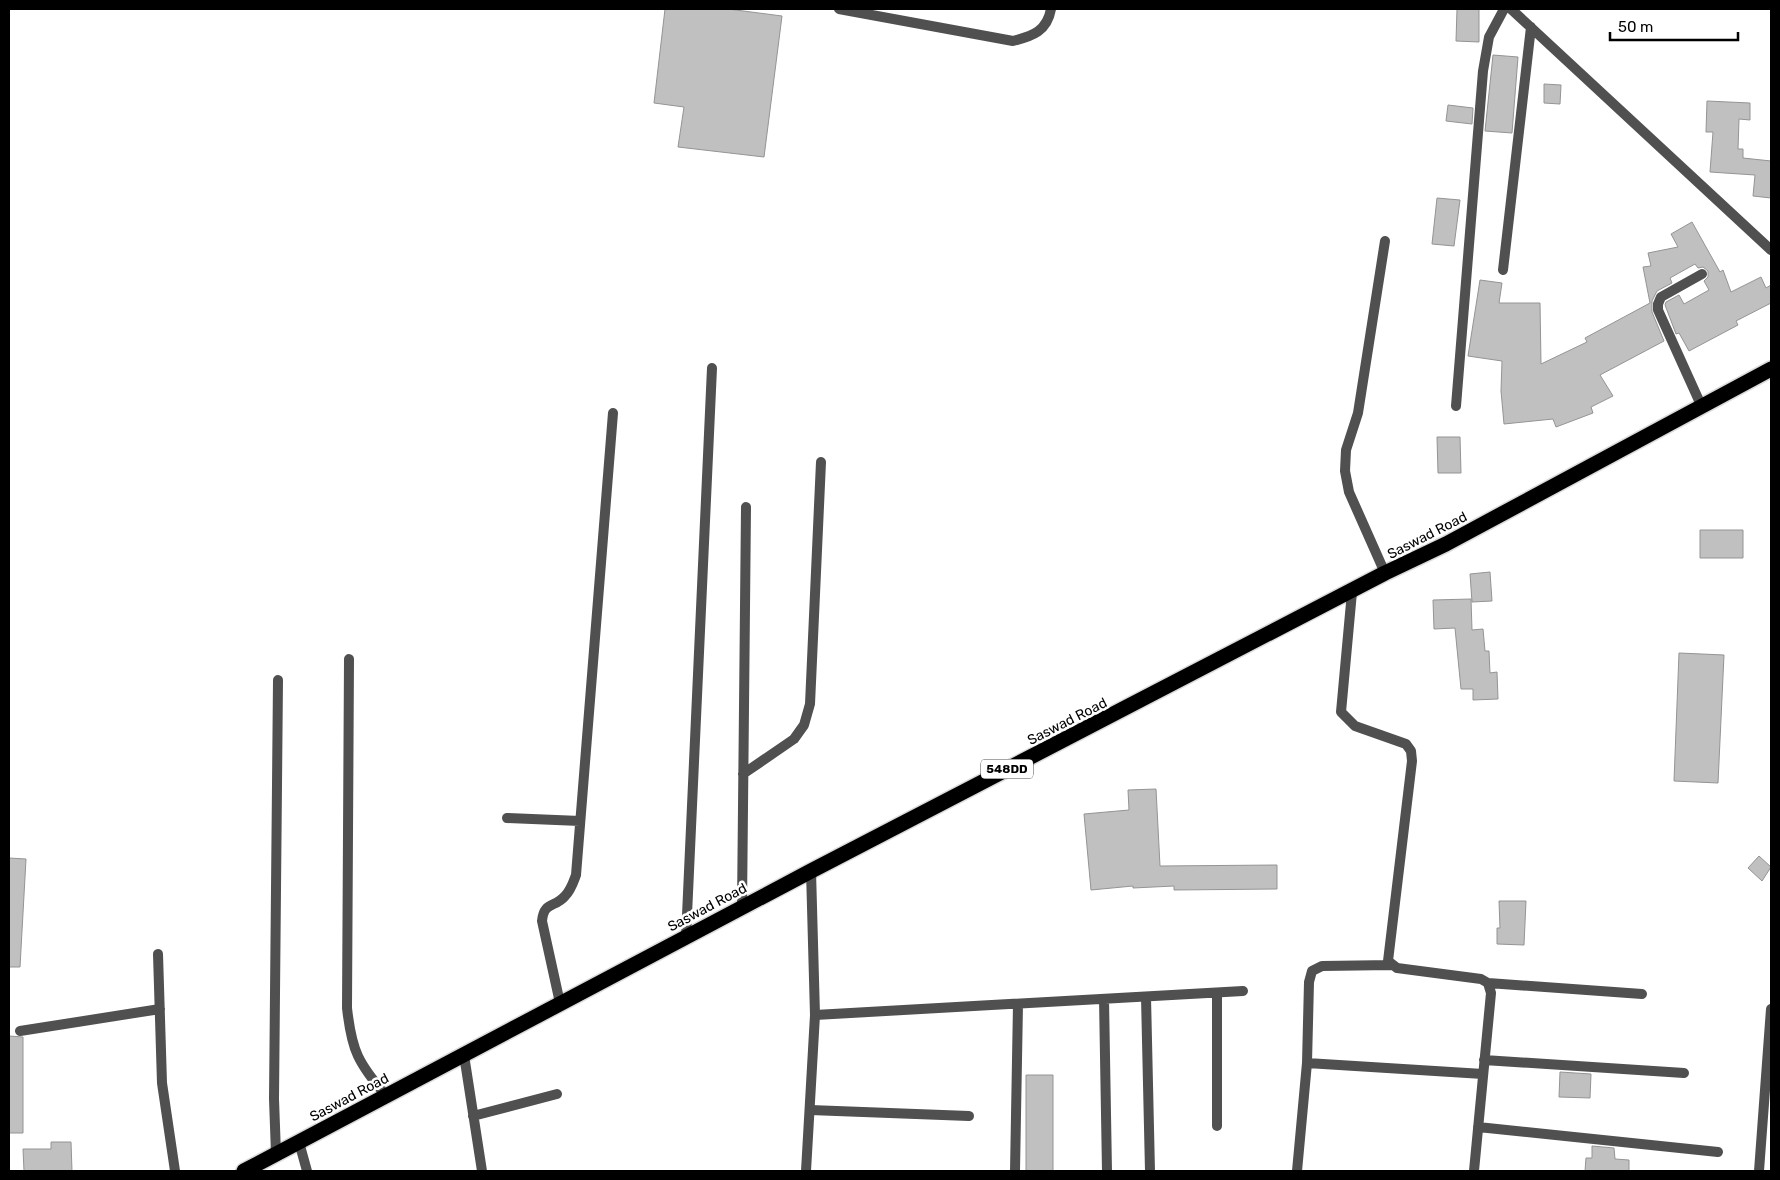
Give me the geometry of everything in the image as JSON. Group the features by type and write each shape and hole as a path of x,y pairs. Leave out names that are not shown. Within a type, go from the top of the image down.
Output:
{"highway":[{"name":"Saswad Road","path":"244,1171 811,871 1352,592 1385,573 1446,544 1771,369"}],"street":[{"path":"839,9 1013,41 1035,36 1049,17 1051,9"},
{"path":"1456,406 1483,71 1489,37 1504,9"},
{"path":"1511,9 1771,250"},
{"path":"1504,270 1531,27"},
{"path":"1385,241 1358,413 1346,450 1345,471 1349,492 1385,573"},
{"path":"1701,405 1658,310 1658,304 1661,298 1702,274"},
{"path":"686,937 712,368"},
{"path":"560,1003 542,921 543,913 548,906 564,898 571,888 576,875 613,413"},
{"path":"743,774 794,739 804,725 810,704 821,462"},
{"path":"742,907 746,507"},
{"path":"1352,592 1341,712 1355,726 1406,744 1411,751 1412,761 1388,947 1388,961 1397,968 1481,979 1488,983 1642,994"},
{"path":"349,659 347,1008 350,1037 360,1064 386,1096"},
{"path":"276,1154 274,1099 278,680"},
{"path":"507,818 580,821"},
{"path":"806,1171 816,1015 811,871"},
{"path":"158,954 162,1083 175,1171"},
{"path":"1297,1171 1306,1063 1309,982 1312,971 1322,966 1392,965"},
{"path":"1474,1171 1491,993 1488,983"},
{"path":"816,1015 1243,991"},
{"path":"1217,993 1217,1126"},
{"path":"1146,997 1150,1171"},
{"path":"1104,999 1107,1171"},
{"path":"1015,1171 1018,1004"},
{"path":"20,1031 160,1009"},
{"path":"1759,1171 1766,1147 1771,1009"},
{"path":"464,1055 482,1171"},
{"path":"1484,1060 1684,1073"},
{"path":"1306,1063 1483,1074"},
{"path":"473,1116 557,1094"},
{"path":"810,1110 970,1116"},
{"path":"1478,1126 1718,1152"},
{"path":"299,1142 307,1171"}],"building":[{"path":"665,9 728,9 782,16 764,157 678,147 684,107 654,103"},
{"path":"1457,9 1479,9 1479,42 1456,41"},
{"path":"1493,55 1518,57 1512,133 1485,131"},
{"path":"1544,84 1561,85 1560,104 1544,103"},
{"path":"1707,101 1750,103 1750,120 1739,119 1738,149 1743,149 1743,158 1771,161 1771,198 1753,196 1755,175 1710,172 1713,132 1706,132"},
{"path":"1448,105 1473,108 1472,124 1446,121"},
{"path":"1437,198 1460,200 1454,246 1432,244"},
{"path":"1692,222 1720,272 1723,270 1731,292 1761,277 1766,288 1771,285 1771,303 1736,321 1738,325 1689,351 1679,333 1676,334 1665,305 1666,302 1679,295 1684,304 1709,290 1704,281 1708,277 1708,271 1703,267 1698,268 1695,264 1670,278 1672,283 1657,291 1652,301 1652,312 1664,341 1600,375 1613,396 1591,407 1593,413 1556,427 1553,419 1504,424 1501,391 1502,361 1468,356 1480,280 1502,283 1499,303 1540,303 1541,364 1587,342 1585,338 1650,303 1643,267 1651,266 1648,253 1678,247 1671,234"},
{"path":"1437,437 1460,437 1461,473 1438,473"},
{"path":"1700,530 1743,530 1743,558 1700,558"},
{"path":"1490,572 1492,601 1472,602 1470,574"},
{"path":"1471,599 1472,630 1483,629 1485,651 1489,651 1490,673 1497,672 1498,699 1473,700 1473,689 1461,689 1455,628 1434,629 1433,600"},
{"path":"1679,653 1724,655 1718,783 1674,781"},
{"path":"1156,789 1160,866 1277,865 1277,889 1174,890 1174,886 1133,888 1133,886 1091,890 1084,814 1129,810 1128,790"},
{"path":"1759,856 1771,867 1762,881 1748,868"},
{"path":"9,858 26,859 20,967 9,967"},
{"path":"1499,901 1526,901 1524,945 1497,944 1497,928 1500,928"},
{"path":"9,1036 23,1037 23,1133 9,1133"},
{"path":"1560,1072 1591,1074 1590,1098 1559,1097"},
{"path":"1026,1075 1053,1075 1053,1171 1026,1171"},
{"path":"51,1142 71,1142 72,1171 24,1171 23,1149 51,1149"},
{"path":"1592,1146 1614,1148 1615,1159 1629,1160 1629,1171 1585,1171 1586,1158 1592,1158"}]}
